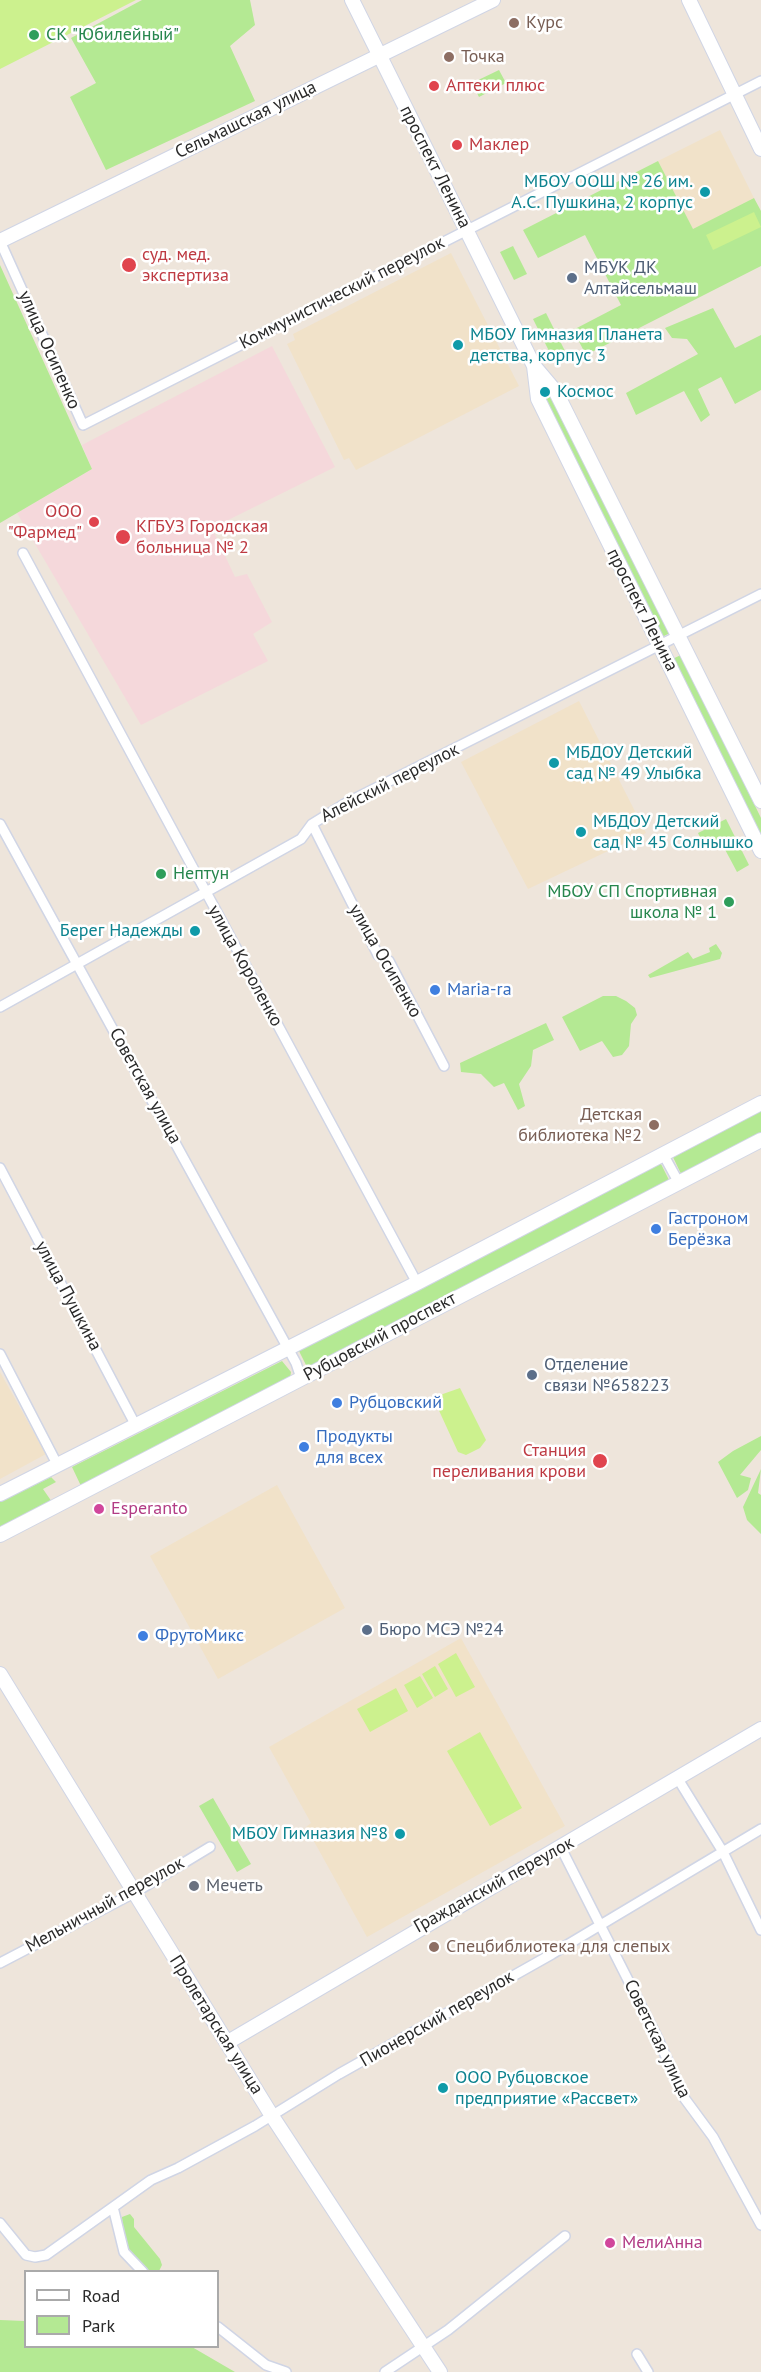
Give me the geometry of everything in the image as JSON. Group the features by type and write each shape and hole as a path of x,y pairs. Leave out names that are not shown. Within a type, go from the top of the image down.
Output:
{"main road":[{"name":"проспект Ленина","path":"352,0 534,366 553,388 761,801"},
{"name":"Сельмашская улица","path":"0,241 493,0"},
{"path":"689,0 736,93 761,149"},
{"name":"проспект Ленина","path":"534,366 537,395 576,479 660,644 761,852"},
{"path":"537,395 542,390 553,388"},
{"name":"Рубцовский проспект","path":"0,1494 417,1283 761,1103"},
{"name":"Рубцовский проспект","path":"0,1535 761,1140"},
{"name":"Пролетарская улица","path":"0,1674 272,2116 440,2372"},
{"name":"Гражданский переулок","path":"228,2042 761,1729"}],"street":[{"name":"Коммунистический переулок","path":"83,425 761,81"},
{"name":"улица Осипенко","path":"0,241 83,425"},
{"name":"улица Короленко","path":"23,553 417,1283"},
{"name":"Алейский переулок","path":"0,1007 204,891 301,839 312,824 346,803 501,727 761,594"},
{"name":"Советская улица","path":"0,824 288,1348 301,1378"},
{"name":"улица Осипенко","path":"312,824 378,955 389,961 444,1066"},
{"path":"663,1154 679,1183"},
{"name":"улица Пушкина","path":"0,1168 135,1424"},
{"path":"0,1353 57,1464"},
{"path":"678,1779 723,1852 761,1930"},
{"name":"Пионерский переулок","path":"0,2223 26,2255 35,2258 46,2255 150,2180 178,2168 272,2116 339,2074 599,1926 761,1828"},
{"name":"Мельничный переулок","path":"0,1963 134,1893 210,1847"},
{"name":"Советская улица","path":"561,1848 658,2039 685,2099 713,2137 761,2225"},
{"path":"112,2207 124,2252 142,2270"},
{"path":"385,2372 423,2348 564,2236"},
{"path":"219,2328 266,2365 286,2372"},
{"path":"637,2354 648,2372"}],"shaded area":[{"path":"720,130 754,198 693,230 658,161"},
{"path":"451,253 519,386 356,470 349,458 344,460 287,344 295,340 293,334"},
{"name":"КГБУЗ Городская больница № 2","path":"272,346 335,467 212,528 235,577 247,574 272,622 253,634 268,661 141,725 17,513 92,469 82,445"},
{"path":"579,701 646,833 528,889 461,762"},
{"path":"0,1372 46,1454 0,1479"},
{"path":"277,1485 345,1608 218,1679 150,1556"},
{"path":"461,1638 565,1826 367,1937 306,1827 311,1823 269,1747"}],"green space":[{"name":"СК \"Юбилейный\"","path":"0,0 136,0 0,69"},
{"path":"142,0 250,0 255,25 230,46 255,101 106,170 70,97 96,83 71,38"},
{"path":"499,70 506,83 479,97 472,83"},
{"path":"658,161 693,229 754,198 761,211 761,266 586,355 573,330 621,305 585,235 538,258 523,230"},
{"path":"754,212 761,227 713,250 706,235"},
{"path":"513,246 527,274 514,280 500,252"},
{"path":"0,265 92,469 0,523"},
{"path":"713,308 735,348 761,335 761,390 735,404 721,377 698,389 710,415 701,422 684,391 636,415 626,393 698,354 687,339 672,338 665,328"},
{"path":"546,313 569,359 556,365 533,319"},
{"path":"547,389 672,632 660,638 541,391"},
{"path":"681,655 761,818 761,841 670,660"},
{"path":"726,819 749,865 737,872 721,842 704,846 698,833"},
{"path":"716,944 722,953 720,959 650,978 648,975 688,952 693,959 710,952 709,948"},
{"path":"603,996 616,996 635,1008 637,1015 631,1024 629,1046 622,1055 613,1057 602,1041 580,1051 562,1017"},
{"path":"546,1023 554,1040 533,1050 531,1066 519,1084 525,1106 518,1110 504,1083 494,1087 481,1074 461,1072 460,1063"},
{"path":"761,1107 761,1135 682,1176 672,1155"},
{"path":"660,1162 670,1182 309,1371 299,1351"},
{"path":"282,1361 291,1372 290,1379 81,1486 72,1467"},
{"path":"460,1388 486,1440 480,1448 466,1455 458,1452 436,1404 440,1395"},
{"path":"761,1436 761,1450 740,1475 751,1478 748,1490 737,1498 718,1462"},
{"path":"761,1469 758,1493 761,1495 761,1534 747,1520 743,1507"},
{"path":"51,1477 56,1482 43,1489 52,1502 0,1531 0,1502"},
{"path":"456,1653 475,1687 456,1697 438,1664"},
{"path":"435,1666 448,1689 435,1697 422,1674"},
{"path":"420,1676 433,1698 417,1708 404,1685"},
{"path":"396,1688 408,1711 370,1732 357,1709"},
{"path":"480,1732 522,1808 490,1826 447,1751"},
{"path":"213,1798 251,1864 237,1872 199,1806"},
{"path":"130,2214 134,2219 134,2227 160,2259 162,2265 160,2270 149,2270 133,2257 124,2244 122,2217"},
{"path":"0,2320 24,2321 24,2348 194,2348 235,2372 0,2372"}],"place":[{"name":"Курс","path":"514,23"},
{"name":"СК \"Юбилейный\"","path":"34,35"},
{"name":"Точка","path":"449,57"},
{"name":"Аптеки плюс","path":"434,86"},
{"name":"Маклер","path":"457,145"},
{"name":"МБОУ ООШ № 26 им. А.С. Пушкина, 2 корпус","path":"705,192"},
{"name":"суд. мед. экспертиза","path":"129,265"},
{"name":"МБУК ДК Алтайсельмаш","path":"572,278"},
{"name":"МБОУ Гимназия Планета детства, корпус 3","path":"458,345"},
{"name":"Космос","path":"545,392"},
{"name":"ООО \"Фармед\"","path":"94,522"},
{"name":"КГБУЗ Городская больница № 2","path":"123,537"},
{"name":"МБДОУ Детский сад № 49 Улыбка","path":"554,763"},
{"name":"МБДОУ Детский сад № 45 Солнышко","path":"581,832"},
{"name":"Нептун","path":"161,874"},
{"name":"МБОУ СП Спортивная школа № 1","path":"729,902"},
{"name":"Берег Надежды","path":"195,931"},
{"name":"Maria-ra","path":"435,990"},
{"name":"Детская библиотека №2","path":"654,1125"},
{"name":"Гастроном Берёзка","path":"656,1229"},
{"name":"Отделение связи №658223","path":"532,1375"},
{"name":"Рубцовский","path":"337,1403"},
{"name":"Продукты для всех","path":"304,1447"},
{"name":"Станция переливания крови","path":"600,1461"},
{"name":"Esperanto","path":"99,1509"},
{"name":"Бюро МСЭ №24","path":"367,1630"},
{"name":"ФрутоМикс","path":"143,1636"},
{"name":"МБОУ Гимназия №8","path":"400,1834"},
{"name":"Мечеть","path":"194,1886"},
{"name":"Спецбиблиотека для слепых","path":"434,1947"},
{"name":"ООО Рубцовское предприятие «Рассвет»","path":"443,2088"},
{"name":"МелиАнна","path":"610,2243"}]}
